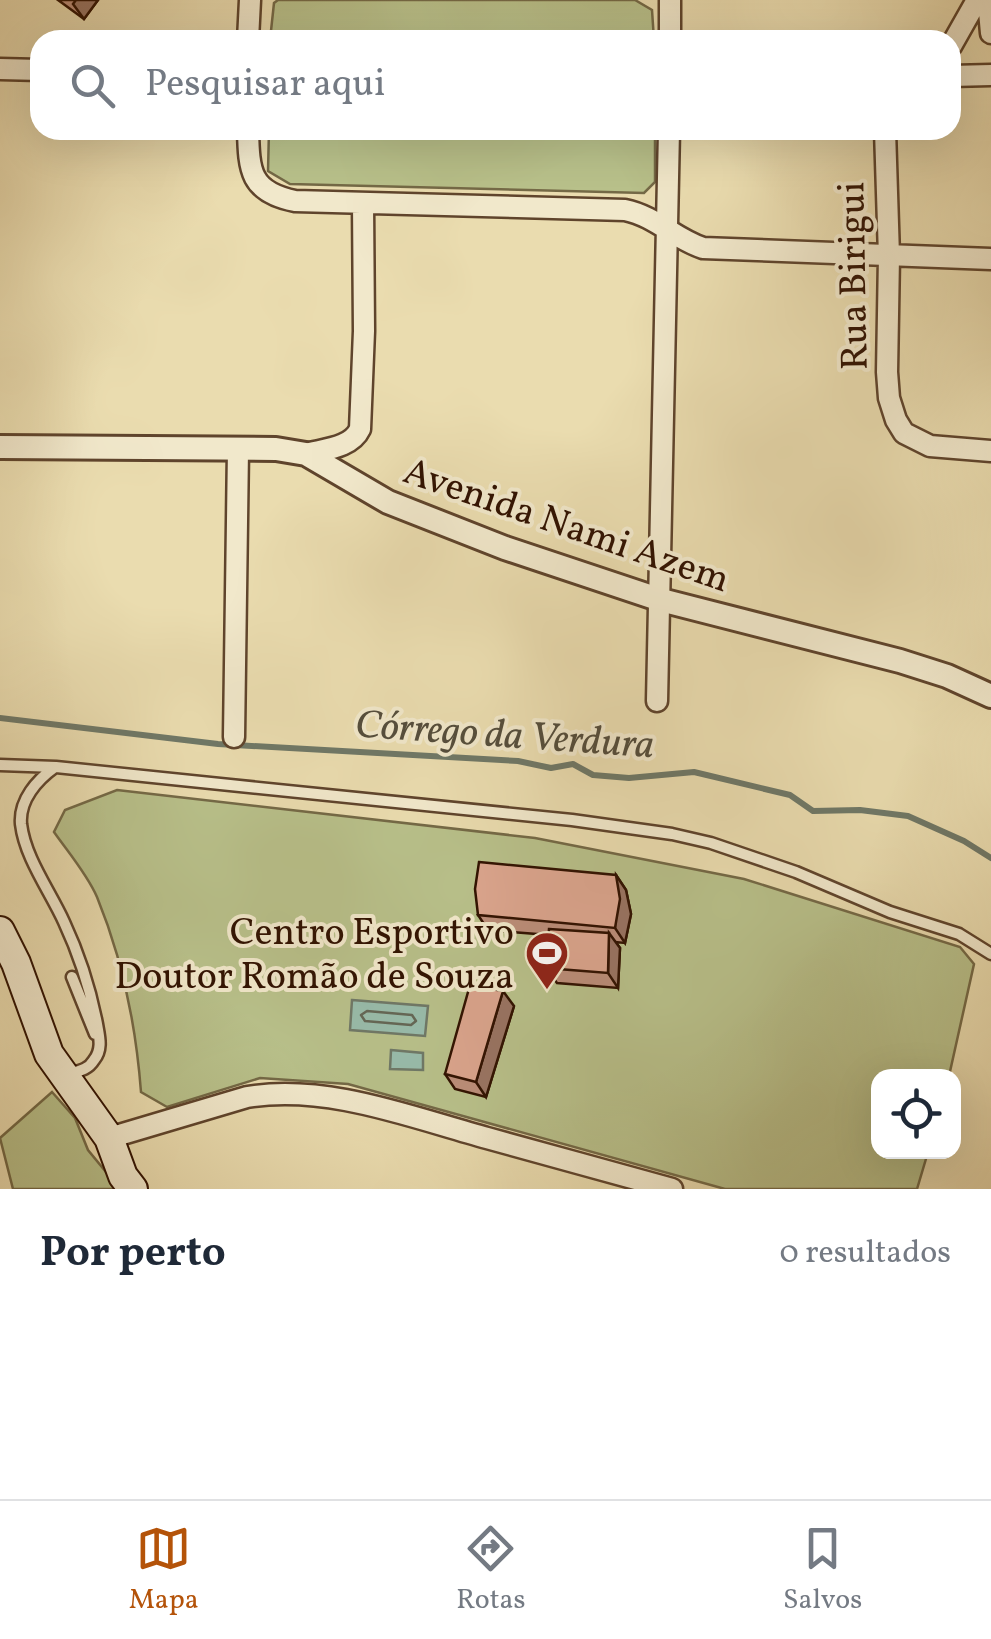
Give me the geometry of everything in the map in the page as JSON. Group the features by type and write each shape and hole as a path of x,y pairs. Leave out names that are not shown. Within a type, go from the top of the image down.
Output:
{"main road":[{"path":"0,930 49,1054 61,1076 109,1138 126,1185"}],"street":[{"path":"248,30 250,0"},
{"path":"670,0 670,30"},
{"path":"960,30 977,0"},
{"path":"988,0 991,33"},
{"path":"0,69 30,70"},
{"path":"961,76 991,75"},
{"path":"248,140 249,162 262,189 294,201 625,210 703,248 991,258"},
{"path":"656,701 669,140"},
{"name":"Rua Birigui","path":"885,140 890,256 887,372 896,420 915,441 930,446 991,451"},
{"path":"306,454 348,443 360,429 363,203"},
{"name":"Avenida Nami Azem","path":"0,447 276,450 306,454 388,502 505,548 661,600 900,661 991,696"},
{"path":"234,737 238,450"},
{"path":"109,1138 247,1097 302,1096 387,1109 672,1189"}],"lane":[{"path":"0,764 572,820 672,834 711,842 796,872 890,912 959,934 991,954"},
{"path":"56,767 30,791 22,806 21,822 39,875 78,955 100,1044 93,1063 84,1070 61,1076"},
{"path":"72,977 100,1044"}],"green space":[{"path":"635,0 652,10 653,30 271,30 274,3"},
{"path":"269,140 655,140 655,182 644,193 290,184 268,171"},
{"name":"Centro Esportivo Doutor Romão de Souza","path":"117,790 535,838 744,879 960,947 974,964 951,1069 871,1069 871,1159 926,1159 917,1189 725,1189 348,1084 260,1078 167,1107 141,1092 136,1042 106,920 88,880 54,832 65,810"},
{"path":"52,1092 75,1118 88,1150 115,1183 115,1189 13,1189 0,1138"}],"water":[{"path":"352,1000 428,1006 425,1036 350,1030"},
{"path":"391,1050 423,1053 423,1070 390,1069"}],"building":[{"path":"479,862 616,875 620,899 615,928 478,915 475,889"},
{"path":"549,929 609,933 608,973 546,968"},
{"path":"470,985 503,991 476,1082 445,1074"}],"waterway":[{"name":"Córrego da Verdura","path":"0,718 218,744 518,761 551,768 573,764 593,775 629,778 694,772 790,795 813,811 860,810 908,816 991,858"}],"place":[{"name":"Centro Esportivo Doutor Romão de Souza","path":"547,991"}]}
